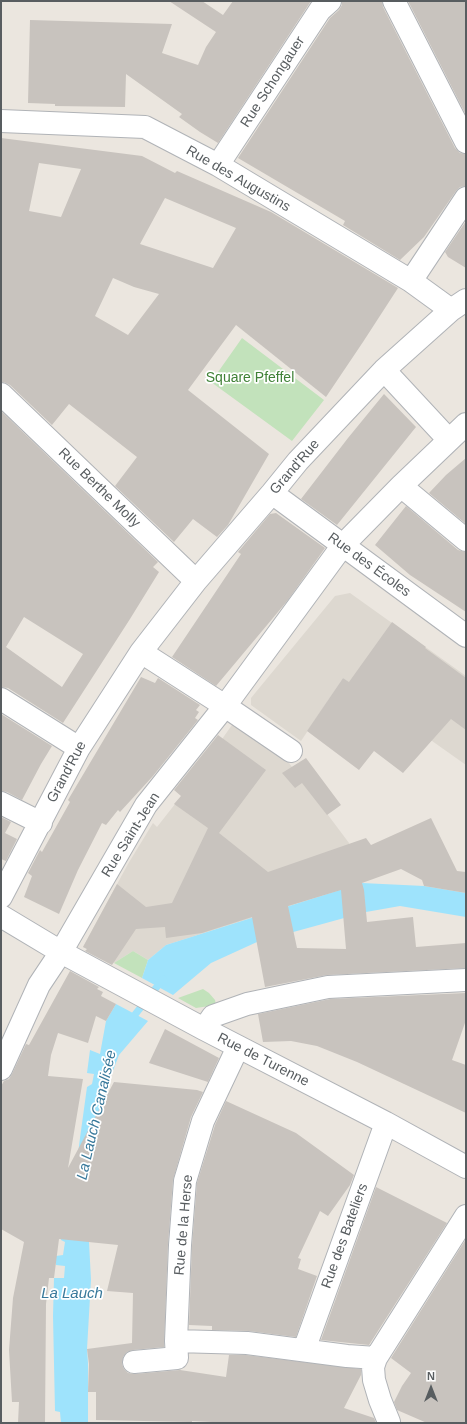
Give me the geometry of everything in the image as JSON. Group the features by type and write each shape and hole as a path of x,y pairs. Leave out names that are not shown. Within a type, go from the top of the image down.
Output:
{"street":[{"name":"Rue Schongauer","path":"218,165 320,10 330,1"},
{"path":"394,1 466,142"},
{"name":"Rue des Augustins","path":"1,121 145,127 218,165 411,281 459,305"},
{"path":"411,281 466,198"},
{"name":"Grand'Rue","path":"1,897 79,748 141,652 196,581 298,461 384,370 459,305"},
{"path":"384,370 449,440"},
{"name":"Rue Berthe Molly","path":"1,394 196,581"},
{"name":"Rue Saint-Jean","path":"1,1069 40,985 61,952 146,805 225,706 343,545 401,486 466,424"},
{"path":"401,486 466,540"},
{"name":"Rue des Écoles","path":"272,493 466,636"},
{"path":"141,652 225,706 291,751"},
{"path":"1,700 79,748"},
{"path":"1,802 40,823"},
{"name":"Rue de Turenne","path":"1,916 61,952 185,1018 204,1030 386,1123 466,1167"},
{"path":"204,1030 213,1016 247,1004 328,987 466,980"},
{"name":"Rue de la Herse","path":"134,1362 177,1358 176,1341 180,1245 185,1181 203,1121 238,1047"},
{"name":"Rue des Bateliers","path":"304,1350 386,1123"},
{"path":"389,1422 374,1380 373,1367 376,1358 466,1216"},
{"path":"176,1341 247,1343 347,1356 376,1358"}],"shaded area":[{"path":"350,593 466,676 466,765 343,678 301,741 251,705 251,698 335,596"},
{"path":"234,722 286,759 349,843 362,883 166,945 148,960 133,951 114,963 83,947 128,864 153,823 157,827 190,785"}],"green space":[{"name":"Square Pfeffel","path":"242,338 324,400 292,441 211,382"},
{"path":"133,951 148,960 142,978 114,963"},
{"path":"203,989 215,1000 216,1005 196,1008 178,998"}],"water":[{"path":"362,883 424,886 466,893 466,917 400,906 366,912 257,942 211,963 173,995 142,978 148,960 166,945"},
{"name":"La Lauch","path":"116,1004 148,1021 119,1055 109,1081 104,1106 89,1242 91,1280 87,1349 88,1423 61,1423 60,1412 55,1411 53,1316 54,1278 64,1278 65,1266 56,1265 56,1256 63,1255 65,1242 61,1240 62,1206 75,1177 87,1087 92,1084 94,1074 87,1073 90,1050 100,1054 106,1021"}],"building":[{"path":"169,1 202,1 223,15 233,1 311,1 218,143 179,117 182,114 126,74 125,107 55,106 55,104 28,103 30,20 172,24 162,53 198,65 206,47 216,32"},
{"path":"342,1 382,1 383,7 455,148 460,153 466,154 466,186 460,187 456,191 424,237 400,260 343,225 345,221 238,158 330,18 339,10 342,5"},
{"path":"408,1 466,1 466,115"},
{"path":"1,138 142,156 175,173 177,171 271,212 398,288 326,397 236,325 188,390 269,454 228,525 217,537 193,519 174,542 115,486 137,457 69,404 52,425 10,385 1,382","holes":["39,163 81,169 61,217 29,211","165,198 236,228 213,268 140,244","113,278 134,287 159,294 128,335 95,316"]},
{"path":"466,221 466,268 448,257 445,252"},
{"path":"384,394 416,427 337,525 301,499"},
{"path":"1,411 158,562 153,567 159,572 63,723 8,688 1,687","holes":["24,617 83,654 62,687 6,647"]},
{"path":"466,458 466,524 429,493 446,475"},
{"path":"406,506 458,550 466,552 466,612 410,575 375,545"},
{"path":"276,513 325,548 288,600 216,686 172,657 241,554 238,552 270,514"},
{"path":"392,622 466,678 466,730 451,719 403,773 374,751 359,770 307,731 343,678 349,682"},
{"path":"141,677 155,683 158,678 200,705 196,710 199,712 195,718 198,720 153,776 120,812 118,810 106,825 102,823 78,870 59,914 24,897 32,876 28,873 40,850 42,852 70,802 68,800"},
{"path":"1,714 52,746 22,800 7,792 1,791"},
{"path":"218,735 266,770 219,833 268,872 366,838 371,845 431,818 457,871 466,872 466,893 424,886 422,880 401,869 362,883 367,922 413,917 416,947 466,943 466,968 327,975 265,987 252,917 202,933 166,938 165,927 136,929 112,965 85,951 87,949 83,947 117,884 146,907 172,903 208,828 174,804 181,796 174,790","holes":["341,890 346,949 297,948 288,906"]},
{"path":"306,758 341,805 327,815 302,783 295,788 282,773"},
{"path":"1,817 11,822 5,833 17,839 6,861 1,859"},
{"path":"70,971 99,987 97,989 103,992 101,996 116,1004 106,1021 96,1016 88,1043 58,1033 51,1055 48,1076 83,1079 68,1168 114,1082 197,1090 203,1092 191,1117 173,1180 168,1244 164,1347 127,1352 123,1357 122,1364 124,1369 128,1373 135,1374 180,1370 226,1377 229,1355 246,1355 361,1369 361,1375 344,1408 374,1418 376,1423 232,1423 96,1420 96,1392 88,1392 89,1364 87,1349 132,1343 133,1293 107,1291 118,1245 59,1239 54,1278 49,1278 46,1304 45,1423 18,1423 19,1402 12,1402 9,1350 13,1298 24,1242 1,1229 1,1086 12,1074 26,1044 29,1045"},
{"path":"466,993 466,1020 452,1060 466,1065 466,1113 357,1062 317,1046 291,1041 263,1042 258,1014 330,999"},
{"path":"165,1029 219,1058 208,1082 149,1063"},
{"path":"226,1101 296,1133 354,1175 350,1185 328,1216 320,1211 298,1258 301,1259 298,1269 317,1276 296,1337 249,1331 212,1330 212,1326 189,1325 192,1246 197,1183 215,1125"},
{"path":"376,1187 447,1223 369,1345 321,1340"},
{"path":"466,1239 466,1423 427,1423 397,1410 394,1402 411,1373 391,1358"}],"waterway":[{"name":"La Lauch Canalisée","path":"130,1021 163,979"}]}
